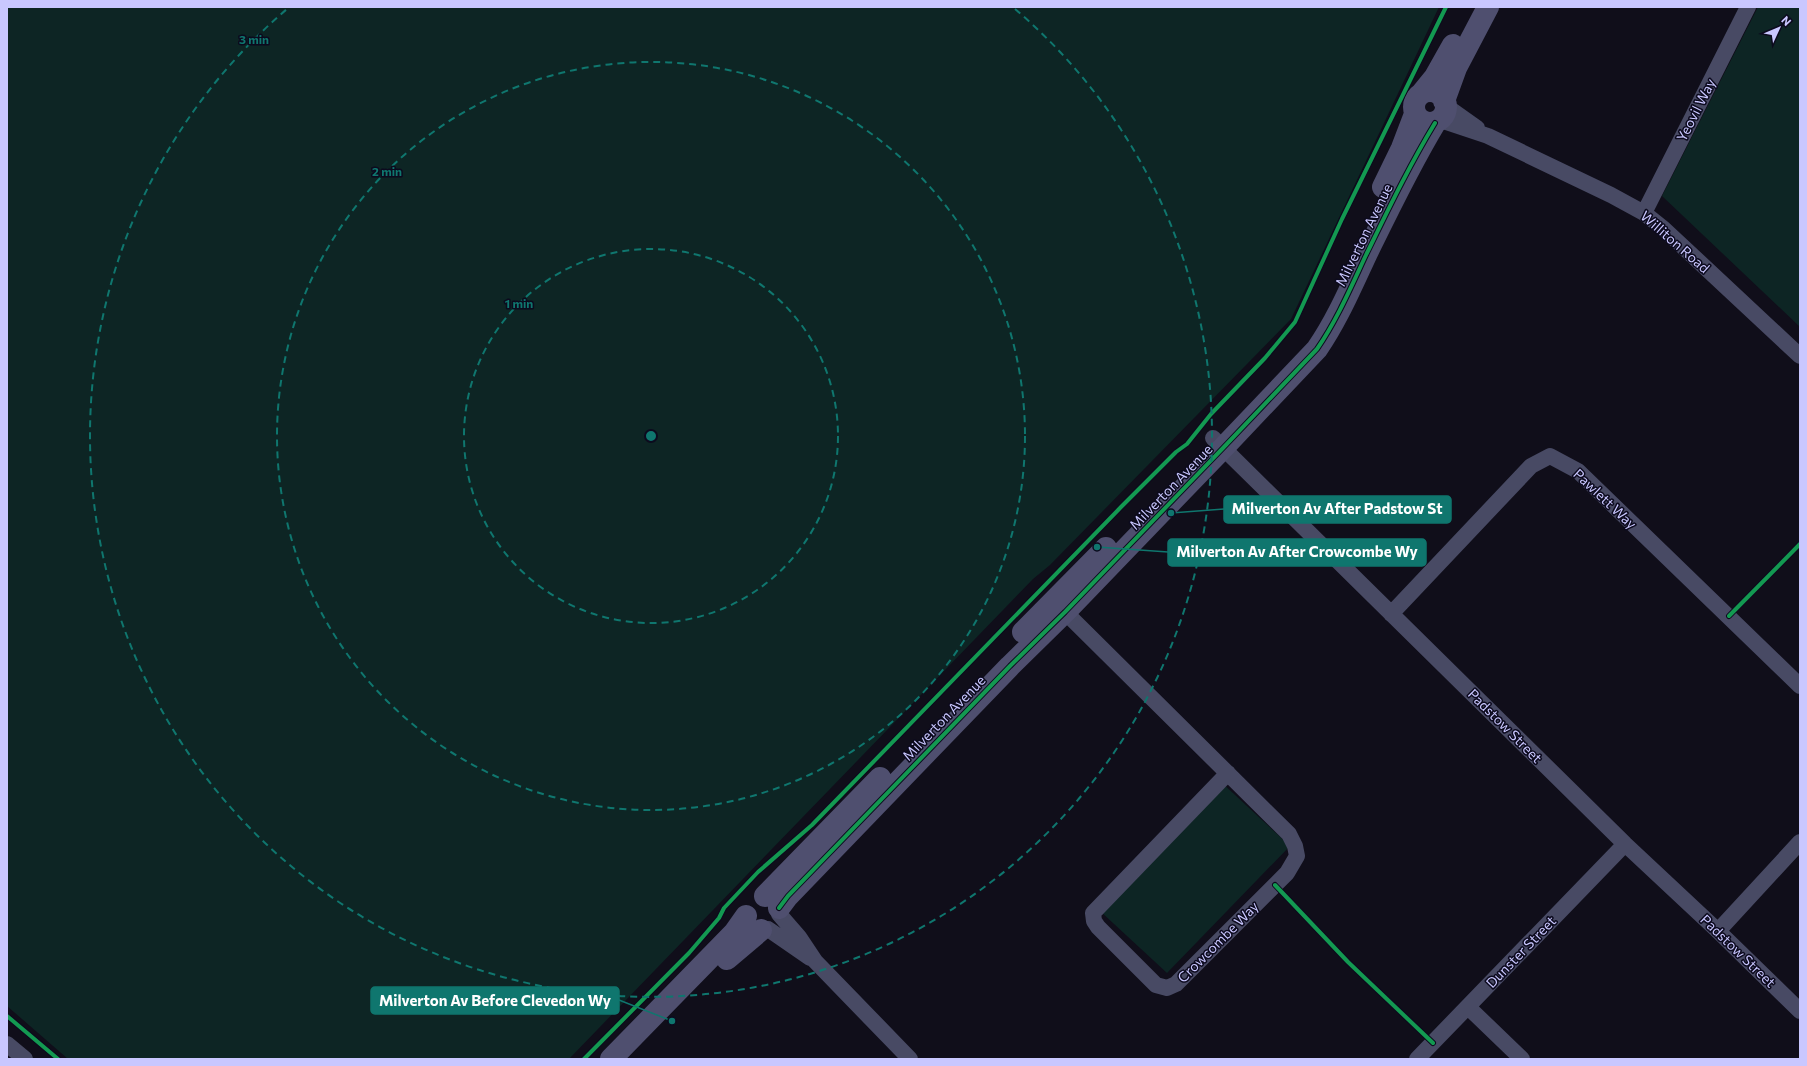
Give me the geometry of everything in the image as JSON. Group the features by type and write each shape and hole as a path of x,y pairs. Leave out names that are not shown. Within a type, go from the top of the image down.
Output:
{"street":[{"path":"1422,93 1433,92 1442,96 1441,112 1423,122 1415,114 1415,102 1445,62 1472,7"},
{"name":"Milverton Avenue","path":"628,1059 746,941 766,916 1060,606 1218,443 1317,349 1326,335 1394,197 1441,112 1456,68 1488,7"},
{"name":"Yeovil Way","path":"1644,213 1748,7"},
{"name":"Williton Road","path":"1441,112 1611,195 1644,213 1664,229 1800,356"},
{"name":"Milverton Avenue","path":"1218,443 1306,341 1313,330 1399,155 1415,114"},
{"name":"Padstow Street","path":"1218,443 1625,844 1718,931 1800,1011"},
{"name":"Pawlett Way","path":"1391,614 1531,466 1550,456 1578,471 1800,686"},
{"name":"Crowcombe Way","path":"1060,606 1228,773 1289,834 1295,846 1297,856 1287,874 1176,984 1167,988 1156,985 1098,927 1094,921 1093,913 1228,773"},
{"path":"1718,931 1800,842"},
{"name":"Dunster Street","path":"1417,1059 1625,844"},
{"path":"766,916 799,937 815,961 910,1059"},
{"name":"Milverton Avenue","path":"611,1059 734,934 766,916"},
{"path":"1468,1007 1522,1059"},
{"path":"7,1044 25,1059"}],"green space":[{"path":"7,7 1439,7 1291,319 1050,565 1033,579 569,1059 68,1059 7,1006"},
{"path":"1758,7 1800,7 1800,327 1662,196"},
{"path":"1220,781 1290,846 1167,973 1100,911"}],"cycle path":[{"path":"584,1059 689,953 719,918 724,908 758,872 812,825 1121,507 1176,452 1187,444 1211,414 1265,358 1295,322 1342,219 1446,7"},
{"path":"779,908 788,896 1010,666 1065,612 1317,349 1337,315 1416,155 1435,123"},
{"path":"1729,616 1800,544"},
{"path":"1275,885 1348,962 1433,1043"},
{"path":"7,1016 58,1059"}],"place":[{"name":"Milverton Av After Padstow St","path":"1171,513"},
{"name":"Milverton Av After Crowcombe Wy","path":"1097,547"},
{"name":"Milverton Av Before Clevedon Wy","path":"672,1021"}]}
